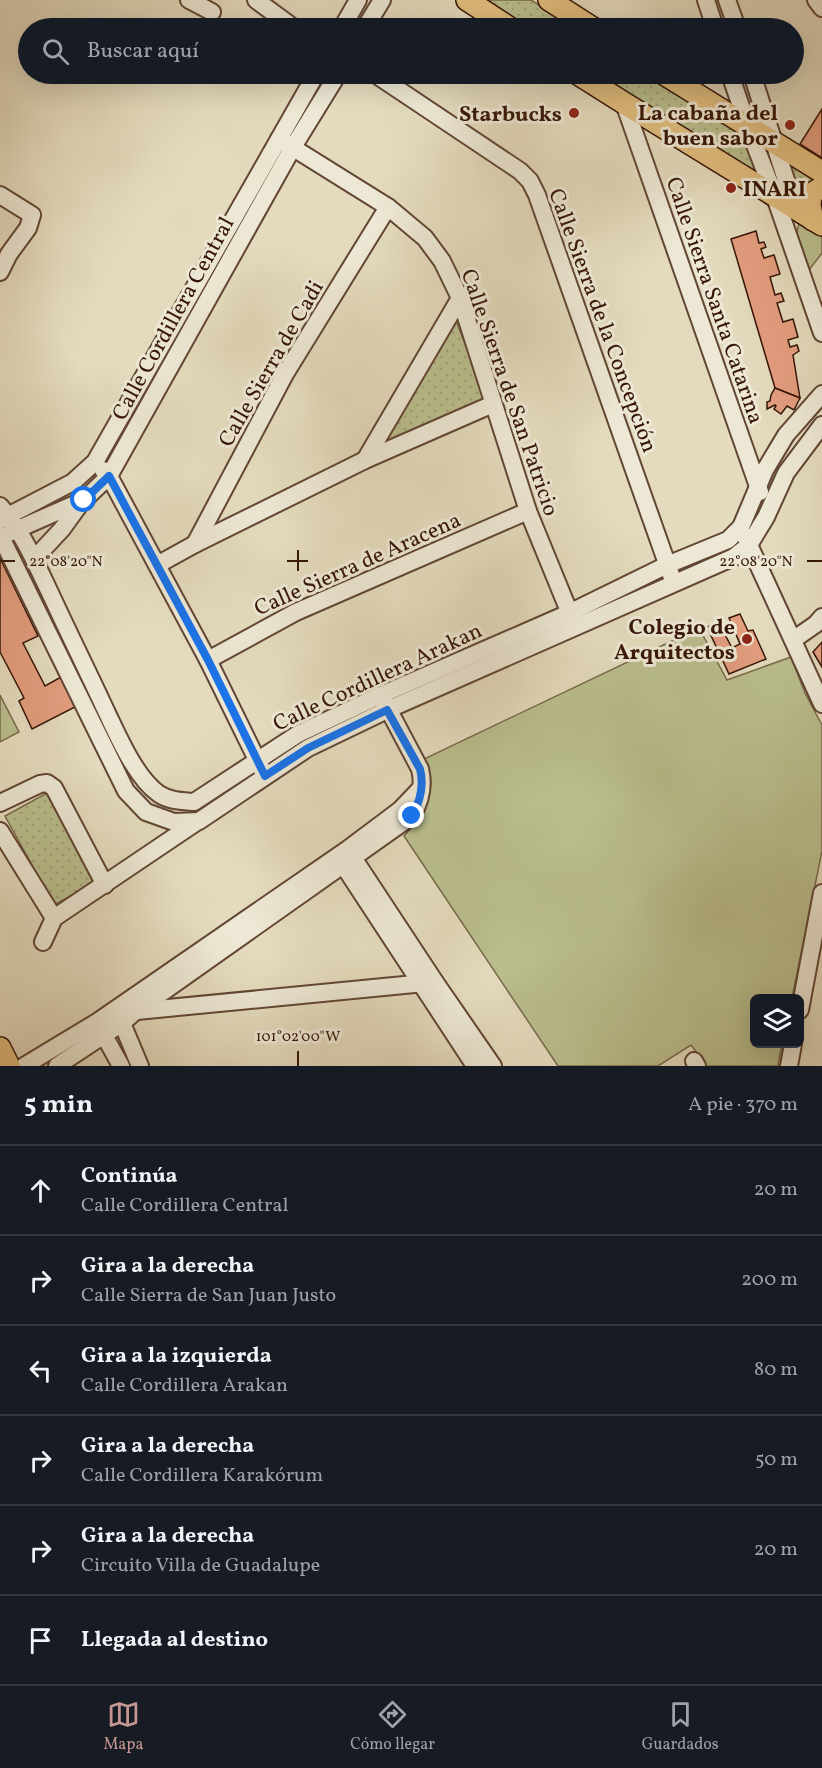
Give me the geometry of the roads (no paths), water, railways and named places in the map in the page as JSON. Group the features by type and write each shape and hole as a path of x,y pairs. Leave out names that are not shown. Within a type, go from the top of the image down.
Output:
{"main road":[{"path":"467,0 495,18"},
{"path":"549,0 577,18"},
{"path":"595,84 818,223"},
{"path":"680,84 822,172"},
{"path":"818,223 810,205 811,194 822,187"},
{"path":"0,1048 9,1066"}],"street":[{"path":"189,0 212,12"},
{"path":"256,0 280,18"},
{"path":"348,18 358,0"},
{"path":"371,18 382,0"},
{"path":"706,0 712,18"},
{"path":"727,0 733,18"},
{"path":"816,0 822,8"},
{"name":"Calle Cordillera Central","path":"7,518 84,500 109,476 240,243 312,84"},
{"name":"Calle Cordillera Central","path":"0,536 7,518 74,482 95,462 225,234 286,143 330,84"},
{"name":"Calle Sierra de la Concepción","path":"390,84 520,171 530,181 537,195 674,584"},
{"path":"733,84 776,197 822,333"},
{"path":"755,84 795,208"},
{"name":"Calle Sierra Santa Catarina","path":"624,103 758,489 769,509"},
{"name":"Calle Sierra de San Patricio","path":"286,143 388,207 425,238 442,261 460,298 528,511 572,620"},
{"path":"0,195 32,215 28,228 9,254 0,272"},
{"name":"Calle Sierra de Cadi","path":"195,544 285,374 388,207"},
{"path":"225,234 240,243"},
{"path":"365,460 460,298"},
{"name":"Calle Cordillera Arakan","path":"572,620 667,565 728,540 741,527 765,470 786,435 822,394"},
{"path":"157,565 365,460 493,404"},
{"name":"Calle Cordillera Arakan","path":"194,801 308,748 384,703 572,620 674,584 734,556 749,545 786,473 822,425"},
{"path":"95,462 109,476 208,660 261,769"},
{"path":"34,559 62,529 84,500"},
{"name":"Calle Sierra de Aracena","path":"208,660 296,612 528,511"},
{"path":"0,536 126,791 146,812 174,822 199,821 194,801 175,801 159,794 135,767 113,726 34,559 7,518"},
{"path":"741,527 822,704"},
{"path":"793,640 822,617"},
{"path":"57,1066 101,1028 132,1006 345,857 408,820 417,808 422,778 420,769 384,703"},
{"name":"Calle Cordillera Arakan","path":"54,918 199,821 261,769"},
{"path":"0,803 40,784 47,783 54,788 105,885"},
{"path":"0,831 54,918 43,942"},
{"path":"345,857 427,983 475,1066"},
{"path":"803,994 822,893"},
{"path":"132,1006 427,983"},
{"path":"427,983 493,1066"},
{"path":"117,1017 140,1066"},
{"path":"24,1066 101,1028"},
{"path":"101,1028 121,1066"},
{"path":"789,1066 792,1048"}],"place":[{"name":"Starbucks","path":"574,113"},
{"name":"La cabaña del buen sabor","path":"790,125"},
{"name":"INARI","path":"731,188"},
{"name":"Colegio de Arquitectos","path":"747,639"}]}
